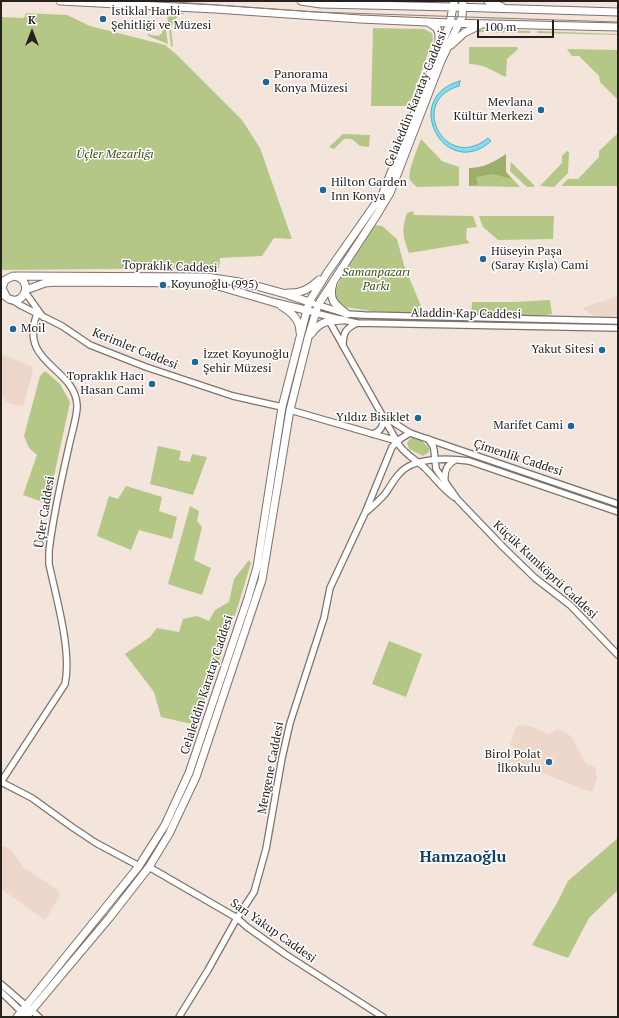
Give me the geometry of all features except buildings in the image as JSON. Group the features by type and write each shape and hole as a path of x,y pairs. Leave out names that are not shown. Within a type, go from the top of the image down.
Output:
{"main road":[{"path":"60,1 215,9 360,19 450,23 618,27"},
{"path":"300,1 322,4 418,6 463,4 508,9 618,12"},
{"path":"418,6 435,1"},
{"path":"488,1 508,9"},
{"name":"Celaleddin Karatay Caddesi","path":"25,1013 139,866 165,825 189,773 257,567 282,407 306,310 309,302 327,273 383,193 450,23 454,4"},
{"name":"Celaleddin Karatay Caddesi","path":"25,1013 110,917 149,867 169,834 196,777 262,580 290,410 315,313 318,305 336,276 388,198 441,61 462,17 463,4"},
{"path":"426,22 438,28 439,48"},
{"path":"441,61 458,38 471,29 487,24"},
{"path":"275,291 295,294 315,284 327,273"},
{"name":"Topraklık Caddesi","path":"1,276 217,278 275,291 318,305"},
{"path":"15,276 25,282 25,291 19,298 5,297 2,290 3,283 6,278 15,276"},
{"path":"336,276 331,289 333,302 336,307 347,314"},
{"name":"Topraklık Caddesi","path":"25,291 45,283 56,282 198,283 218,286 315,313"},
{"path":"276,303 295,316 300,329 300,335"},
{"path":"308,338 318,325 330,321 343,320"}],"street":[{"path":"25,291 43,317"},
{"name":"Kerimler Caddesi","path":"5,297 43,317 90,345 146,367 233,396 282,407"},
{"name":"Aladdin Kap Caddesi","path":"318,305 347,314 406,317 618,321"},
{"name":"Aladdin Kap Caddesi","path":"315,313 357,323 618,328"},
{"name":"Üçler Caddesi","path":"1,782 65,684 67,673 67,657 49,564 49,557 51,538 77,405 74,392 65,379 42,357 37,350 34,340 33,326 37,314"},
{"path":"324,316 330,321 343,348 382,415 382,427 379,431 373,434"},
{"path":"589,328 591,320"},
{"path":"343,348 345,333 348,327 357,323"},
{"path":"290,410 397,441"},
{"path":"382,415 410,433"},
{"name":"Küçük Kumköprü Caddesi","path":"382,415 402,450 458,500 535,578 570,605 618,655"},
{"name":"Çimenlik Caddesi","path":"410,433 618,504"},
{"name":"Mengene Caddesi","path":"180,1017 237,918 254,892 262,865 290,723 324,618 330,588 365,513 389,454 397,441 410,433"},
{"name":"Küçük Kumköprü Caddesi","path":"428,439 433,446 436,469 458,500"},
{"path":"445,481 444,474 446,469 457,459"},
{"name":"Çimenlik Caddesi","path":"418,463 434,460 457,459 618,512"},
{"name":"Mengene Caddesi","path":"365,513 381,499 405,468 418,463"},
{"path":"1,782 32,798 96,843 139,866"},
{"name":"Sarı Yakup Caddesi","path":"149,867 237,918 284,954 383,1017"},
{"path":"1,984 25,1013"},
{"path":"1,992 25,1013 39,1017"}],"shaded area":[{"path":"618,296 618,317 594,316 582,308"},
{"path":"1,354 33,367 23,407 5,402 5,399 1,396"},
{"name":"Birol Polat İlkokulu","path":"519,725 530,726 549,734 557,729 571,736 586,764 595,767 597,779 592,792 507,760 506,755 511,756 514,747 510,745 516,728"},
{"path":"5,846 12,851 24,868 58,890 60,896 45,920 1,889 1,848"}],"green space":[{"name":"Üçler Mezarlığı","path":"26,13 67,15 90,26 165,45 176,54 242,120 260,148 292,239 274,238 262,256 220,258 219,268 1,270 1,17 24,18"},
{"path":"185,13 177,17 171,28 173,47 171,46 167,14"},
{"path":"373,28 424,29 432,33 433,39 408,106 371,106"},
{"path":"162,30 166,30 168,44 148,36 148,32 150,35 159,36 162,34"},
{"path":"478,30 530,31 530,33 477,32"},
{"path":"537,31 618,34 618,35 537,33"},
{"path":"469,47 517,47 518,49 507,59 506,77 484,67 469,64"},
{"path":"567,49 618,50 618,100 600,82 599,76 579,56 572,56"},
{"path":"618,133 618,186 561,186 568,179 578,179 599,157 599,151"},
{"path":"343,134 370,135 369,147 360,146 353,140 344,139 334,149 329,147"},
{"path":"421,139 442,161 459,167 459,186 417,187 410,180 409,176 411,165"},
{"path":"567,151 569,152 568,173 554,187 540,186 562,163 562,156"},
{"path":"506,154 506,172 520,187 469,186 469,168 489,164"},
{"path":"506,154 506,172 512,179 493,174 476,177 478,185 469,186 469,168 489,164"},
{"path":"511,162 534,185 534,187 527,187 510,171"},
{"path":"413,211 414,215 473,216 477,227 467,228 466,239 470,243 409,253 404,238 403,229 407,213"},
{"path":"479,216 554,216 553,239 498,240 483,227"},
{"name":"Samanpazarı Parkı","path":"375,225 382,226 397,239 404,265 421,306 421,314 371,311 338,306 333,295 342,276"},
{"path":"550,300 552,314 526,318 471,317 472,302"},
{"path":"45,371 60,384 70,402 48,504 23,495 37,455 29,448 24,436 40,376"},
{"path":"412,438 421,440 429,448 429,452 423,456 409,449 407,443"},
{"path":"158,446 181,451 179,460 190,462 192,454 207,457 193,495 150,484"},
{"path":"126,486 162,497 159,511 177,517 172,539 139,530 131,550 97,536 109,496 118,499"},
{"path":"190,506 199,511 197,521 202,527 194,560 211,568 202,595 168,584"},
{"path":"249,560 251,563 237,609 196,725 161,717 154,692 125,654 150,637 157,628 179,632 183,619 197,616 209,621 215,610 229,602 234,579"},
{"path":"389,641 422,654 406,697 372,684"},
{"path":"618,838 618,890 589,918 568,958 532,945 568,881"}],"water":[{"path":"460,81 459,86 444,94 436,105 434,118 438,131 447,141 458,147 473,146 488,138 491,141 474,151 459,151 445,145 436,133 431,118 433,103 442,90"}],"tram line":[{"path":"162,1 315,12 618,22"}],"place":[{"name":"İstiklal Harbi Şehitliği ve Müzesi","path":"103,19"},
{"name":"Panorama Konya Müzesi","path":"266,82"},
{"name":"Mevlana Kültür Merkezi","path":"541,110"},
{"name":"Hilton Garden Inn Konya","path":"323,190"},
{"name":"Hüseyin Paşa (Saray Kışla) Cami","path":"483,259"},
{"name":"Koyunoğlu (995)","path":"163,285"},
{"name":"Moil","path":"13,329"},
{"name":"Yakut Sitesi","path":"602,350"},
{"name":"İzzet Koyunoğlu Şehir Müzesi","path":"195,362"},
{"name":"Topraklık Hacı Hasan Cami","path":"152,384"},
{"name":"Yıldız Bisiklet","path":"418,418"},
{"name":"Marifet Cami","path":"571,426"},
{"name":"Birol Polat İlkokulu","path":"549,762"}],"district":[{"name":"Hamzaoğlu","path":"463,857"}]}
